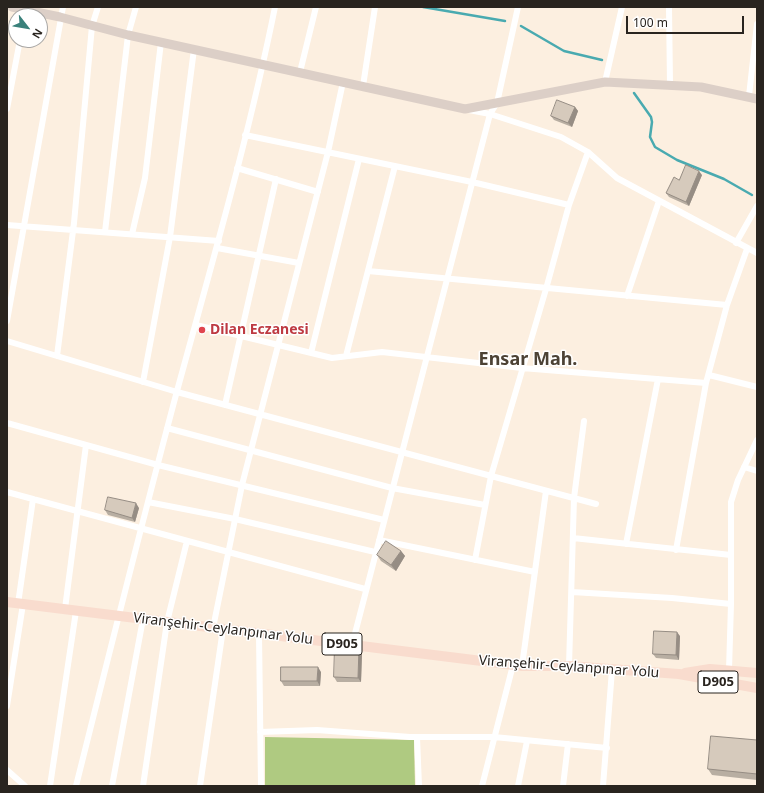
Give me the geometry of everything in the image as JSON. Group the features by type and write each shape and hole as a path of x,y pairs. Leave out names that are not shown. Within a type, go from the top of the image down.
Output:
{"main road":[{"name":"Viranşehir-Ceylanpınar Yolu","path":"7,602 517,666 569,666 679,674 737,686 757,688"},
{"name":"Viranşehir-Ceylanpınar Yolu","path":"679,674 710,669 757,673"}],"street":[{"path":"7,321 63,7"},
{"path":"57,356 73,230 92,26 98,7"},
{"path":"105,232 128,35 136,7"},
{"path":"76,786 141,528 219,241 263,64 275,7"},
{"path":"300,72 316,7"},
{"path":"363,86 375,7"},
{"path":"352,645 365,589 490,114 497,103 518,7"},
{"path":"605,82 622,7"},
{"path":"669,7 670,85"},
{"path":"48,15 128,35 490,114 561,137 588,152 617,178 757,253"},
{"path":"465,109 605,82 702,87 753,98 757,26"},
{"path":"132,234 145,178 162,42"},
{"path":"7,109 18,48"},
{"path":"143,382 170,237 194,49"},
{"path":"200,786 228,552 250,450 261,415 318,192 343,82"},
{"path":"245,135 472,182 569,205"},
{"path":"475,560 491,476 569,205 588,152"},
{"path":"310,353 359,159"},
{"path":"346,356 395,166"},
{"path":"237,168 318,192"},
{"path":"225,405 276,179"},
{"path":"627,296 659,201"},
{"path":"736,243 757,206"},
{"path":"7,225 219,241"},
{"path":"217,248 299,263"},
{"path":"676,550 706,383 728,305 747,249"},
{"path":"368,271 447,280 728,305"},
{"path":"196,325 332,358 382,352 522,368 706,383"},
{"path":"7,340 177,392 596,504"},
{"path":"709,375 757,387"},
{"path":"626,544 658,379"},
{"path":"569,666 574,498 584,421"},
{"path":"7,423 158,465 242,484 384,520"},
{"path":"168,428 392,488 485,505"},
{"path":"729,670 731,604 731,502 744,467 757,440"},
{"path":"65,610 86,445"},
{"path":"744,467 757,471"},
{"path":"482,786 494,738 517,666 535,572 546,491"},
{"path":"7,492 365,589"},
{"path":"7,706 10,667 21,604 33,499"},
{"path":"148,502 235,519 375,552"},
{"path":"574,538 731,555"},
{"path":"379,540 535,572"},
{"path":"143,786 167,622 187,541"},
{"path":"572,592 672,598 731,604"},
{"path":"50,786 76,611"},
{"path":"112,786 143,619"},
{"path":"260,634 261,786"},
{"path":"603,786 612,670"},
{"path":"260,732 317,730 417,737 494,738 607,748"},
{"path":"417,737 419,786"},
{"path":"518,786 527,740"},
{"path":"563,786 568,744"},
{"path":"8,774 25,786"}],"green space":[{"path":"265,737 414,740 415,786 265,786"}],"building":[{"path":"557,100 575,107 568,123 551,116"},
{"path":"686,165 699,171 686,202 666,193 674,177 679,180"},
{"path":"108,497 136,503 132,518 105,510"},
{"path":"386,541 401,551 391,565 377,555"},
{"path":"654,631 677,632 676,655 653,654"},
{"path":"335,645 359,648 358,678 334,677"},
{"path":"281,667 318,667 317,681 281,681"},
{"path":"711,736 757,740 757,774 708,769"}],"waterway":[{"path":"423,7 505,21"},
{"path":"521,26 564,51 602,60"},
{"path":"634,93 651,117 652,122 650,137 655,147 677,160 724,179 752,195"}],"place":[{"name":"Dilan Eczanesi","path":"202,330"}],"district":[{"name":"Ensar Mah.","path":"528,360"}]}
